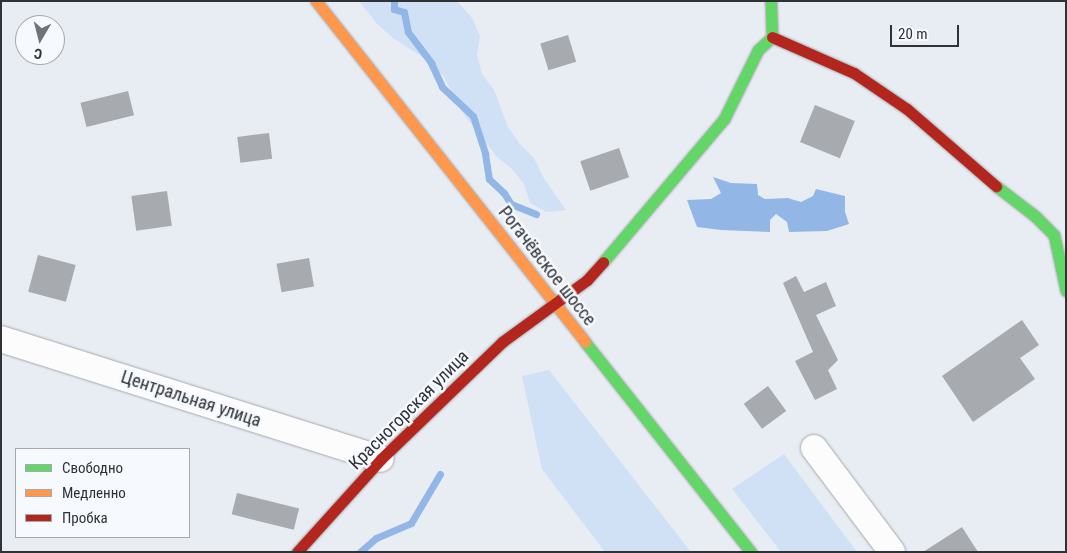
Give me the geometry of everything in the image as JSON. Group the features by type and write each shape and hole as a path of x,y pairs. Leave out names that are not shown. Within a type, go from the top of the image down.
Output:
{"street":[{"name":"Рогачёвское шоссе","path":"316,1 555,305 638,406 751,552"},
{"path":"771,1 772,37 854,73 907,109 985,177 1035,216 1060,230 1066,291"},
{"name":"Красногорская улица","path":"297,552 381,459 502,342 587,280 699,151 724,119 758,50 772,37"},
{"name":"Центральная улица","path":"1,339 381,459"},
{"path":"814,448 892,552"}],"shaded area":[{"path":"359,1 457,1 472,18 480,36 477,55 482,74 494,90 508,127 520,144 534,158 543,177 566,210 546,212 530,203 524,184 512,169 497,157 462,112 444,77 427,60 393,38 378,25"},
{"path":"549,370 691,552 605,552 542,469 522,376"},
{"path":"784,454 857,552 781,552 732,489"}],"water":[{"path":"713,177 731,183 757,184 758,195 765,199 788,198 801,202 813,196 816,189 845,196 845,212 849,224 827,231 789,232 787,222 776,214 770,220 770,232 697,227 687,200 711,199 721,193"}],"building":[{"path":"568,35 576,62 548,70 540,43"},
{"path":"128,91 134,115 87,127 80,103"},
{"path":"815,105 855,121 840,158 800,142"},
{"path":"269,133 272,159 240,163 237,137"},
{"path":"619,148 629,177 590,191 580,161"},
{"path":"167,191 172,226 136,231 131,196"},
{"path":"38,255 76,265 66,302 28,292"},
{"path":"309,258 314,287 282,292 277,264"},
{"path":"796,276 804,292 826,282 836,306 816,315 838,360 828,370 837,389 815,400 795,361 813,352 783,283"},
{"path":"1022,320 1039,345 1020,358 1035,379 973,422 942,376"},
{"path":"768,386 786,411 762,429 744,404"},
{"path":"237,493 299,508 294,530 232,514"},
{"path":"962,527 978,552 923,552"}],"waterway":[{"path":"394,1 394,9 404,12 408,32 431,63 442,87 473,116 485,154 489,179 504,193 511,204 536,214"},
{"path":"360,552 376,538 411,523 440,474"}],"traffic: fast":[{"path":"603,262 724,119 758,50 772,37 771,1"},
{"path":"996,186 1035,216 1054,235 1066,291"},
{"path":"585,342 751,552"}],"traffic: slow":[{"path":"316,1 585,342"}],"traffic: jam":[{"path":"772,37 854,73 907,109 996,186"},
{"path":"297,552 381,459 502,342 587,280 603,262"}]}
